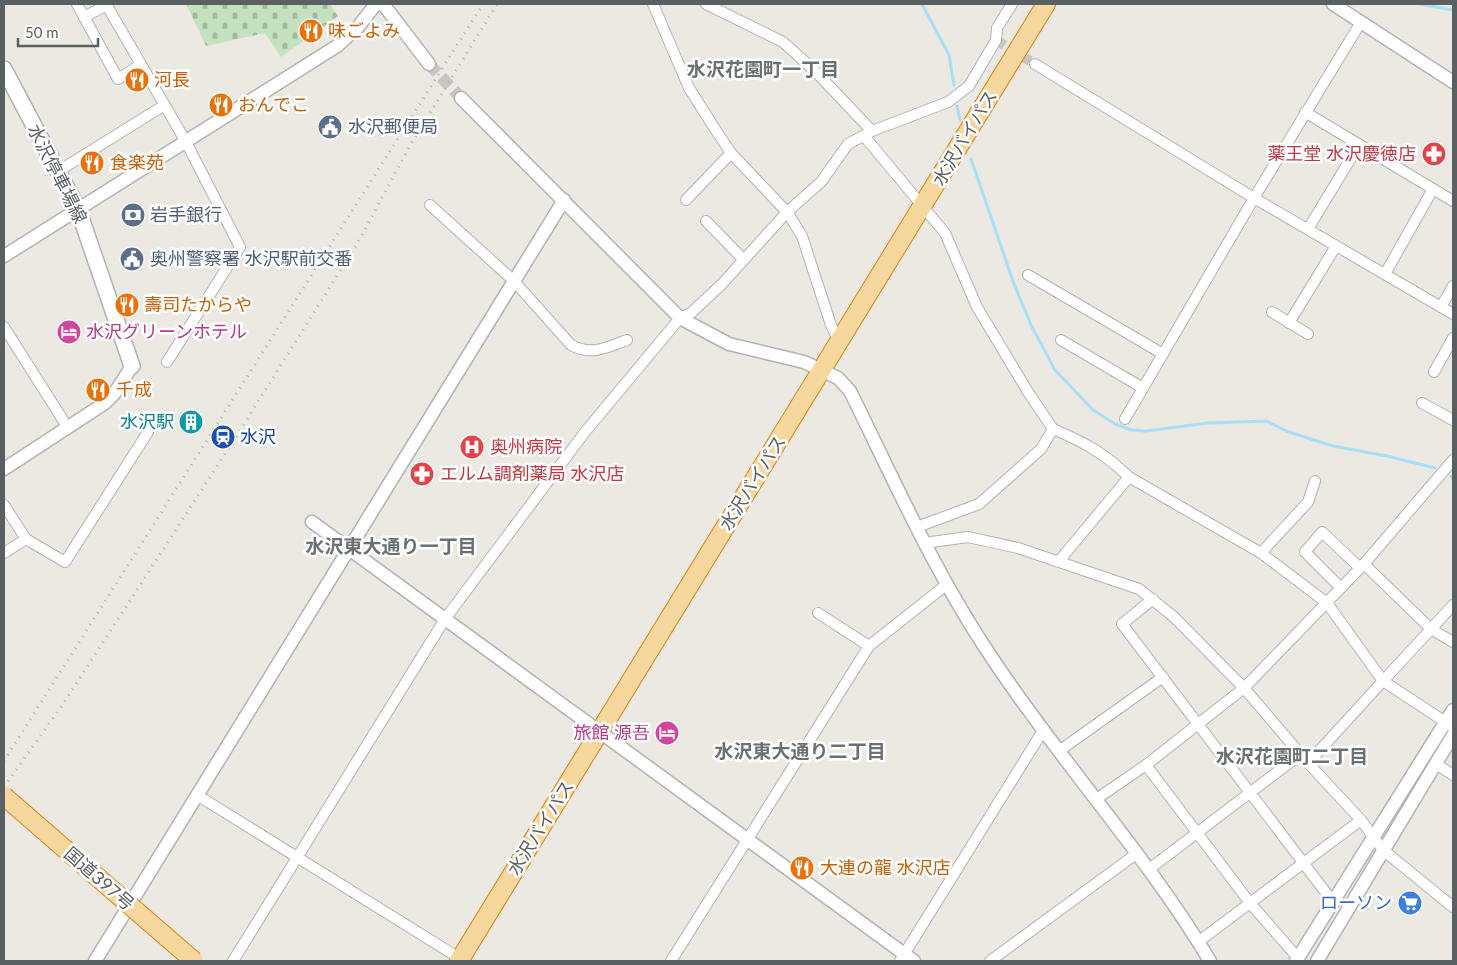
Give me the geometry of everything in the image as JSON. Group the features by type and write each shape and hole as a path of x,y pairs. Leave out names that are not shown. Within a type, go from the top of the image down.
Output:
{"highway":[{"name":"水沢バイパス","path":"461,960 923,208 1046,4"},
{"name":"国道397号","path":"4,796 194,961"}],"main road":[{"name":"水沢停車場線","path":"4,69 78,209 132,366"}],"street":[{"path":"77,4 118,79 140,65"},
{"path":"84,17 106,4 163,106 186,142 240,247 167,362"},
{"path":"4,256 337,46 358,27 376,4"},
{"path":"383,4 429,64"},
{"path":"653,4 688,88 731,154 786,212 802,236 831,325 840,343"},
{"path":"706,4 783,42 820,76 868,134 923,208 945,233 977,307 1028,392 1053,429 1088,444 1110,459 1129,477 1261,553 1327,604 1383,681 1450,724"},
{"path":"233,961 296,856 445,619 585,432 680,318 691,313 722,284 786,212 821,182 848,144 948,102 969,86 996,40 997,28 1012,4"},
{"path":"1333,4 1453,82"},
{"path":"1125,418 1360,22"},
{"path":"1035,64 1254,198 1453,314"},
{"path":"461,98 680,318 729,344 785,356 823,370 838,378 850,391 946,585 992,659 1148,870 1210,961"},
{"path":"57,172 163,106"},
{"path":"1305,112 1453,201"},
{"path":"1308,230 1360,145"},
{"path":"686,200 731,154"},
{"path":"1384,274 1433,189"},
{"path":"95,961 564,200"},
{"path":"430,205 514,281 571,346 580,350 595,352 626,340"},
{"path":"706,221 743,259"},
{"path":"1289,323 1336,246"},
{"path":"1028,275 1163,354"},
{"path":"1441,307 1453,286"},
{"path":"1272,312 1308,334"},
{"path":"4,327 68,428"},
{"path":"1434,372 1453,338"},
{"path":"1061,340 1143,388"},
{"path":"4,469 105,403 114,394 132,366"},
{"path":"1422,403 1453,420"},
{"path":"917,527 979,504 1041,449 1053,429"},
{"path":"4,505 26,539 64,562 148,432"},
{"path":"1095,800 1146,765 1244,688 1362,566 1453,460"},
{"path":"1059,562 1129,477"},
{"path":"1261,553 1308,502 1315,481"},
{"path":"312,522 747,838 907,959 1044,729"},
{"path":"1341,588 1305,552 1322,532 1431,629 1453,642"},
{"path":"924,543 968,537 1018,548 1139,589 1174,617 1244,688 1361,820 1384,850 1453,907"},
{"path":"4,553 26,539"},
{"path":"671,961 869,646 946,585"},
{"path":"1153,599 1122,624 1200,723 1334,902"},
{"path":"1148,870 1251,793 1305,759 1383,681 1453,605"},
{"path":"818,613 869,646"},
{"path":"1059,751 1163,677"},
{"path":"1146,765 1250,903 1297,960 1374,837 1450,724 1453,710"},
{"path":"1317,961 1453,735"},
{"path":"1436,764 1453,775"},
{"path":"197,795 461,960"},
{"path":"1198,942 1361,820"},
{"path":"990,961 1136,854"}],"green space":[{"path":"186,4 330,4 338,16 281,57 265,33 206,46"}],"waterway":[{"path":"922,4 949,55 954,85"},
{"path":"1420,4 1453,10"},
{"path":"957,106 960,120"},
{"path":"971,159 1014,284 1031,325 1055,370 1093,410 1115,424 1131,430 1146,431 1208,423 1267,421 1286,431 1333,446 1387,456 1435,468"}],"tunnel":[{"path":"996,40 1035,64"},
{"path":"429,64 461,98"}],"railway":[{"path":"4,761 483,4"},
{"path":"4,787 63,704 232,443 357,244 411,144 497,4"}],"place":[{"name":"味ごよみ","path":"311,31"},
{"name":"河長","path":"137,80"},
{"name":"おんでこ","path":"221,105"},
{"name":"水沢郵便局","path":"330,127"},
{"name":"薬王堂 水沢慶徳店","path":"1434,154"},
{"name":"食楽苑","path":"92,163"},
{"name":"岩手銀行","path":"133,215"},
{"name":"奥州警察署 水沢駅前交番","path":"132,259"},
{"name":"壽司たからや","path":"127,305"},
{"name":"水沢グリーンホテル","path":"69,332"},
{"name":"千成","path":"98,390"},
{"name":"水沢駅","path":"191,422"},
{"name":"水沢","path":"223,437"},
{"name":"奥州病院","path":"472,447"},
{"name":"エルム調剤薬局 水沢店","path":"422,474"},
{"name":"旅館 源吾","path":"667,733"},
{"name":"大連の龍 水沢店","path":"802,868"},
{"name":"ローソン","path":"1410,903"}],"district":[{"name":"水沢花園町一丁目","path":"763,69"},
{"name":"水沢東大通り一丁目","path":"391,546"},
{"name":"水沢東大通り二丁目","path":"800,751"},
{"name":"水沢花園町二丁目","path":"1292,756"}]}
